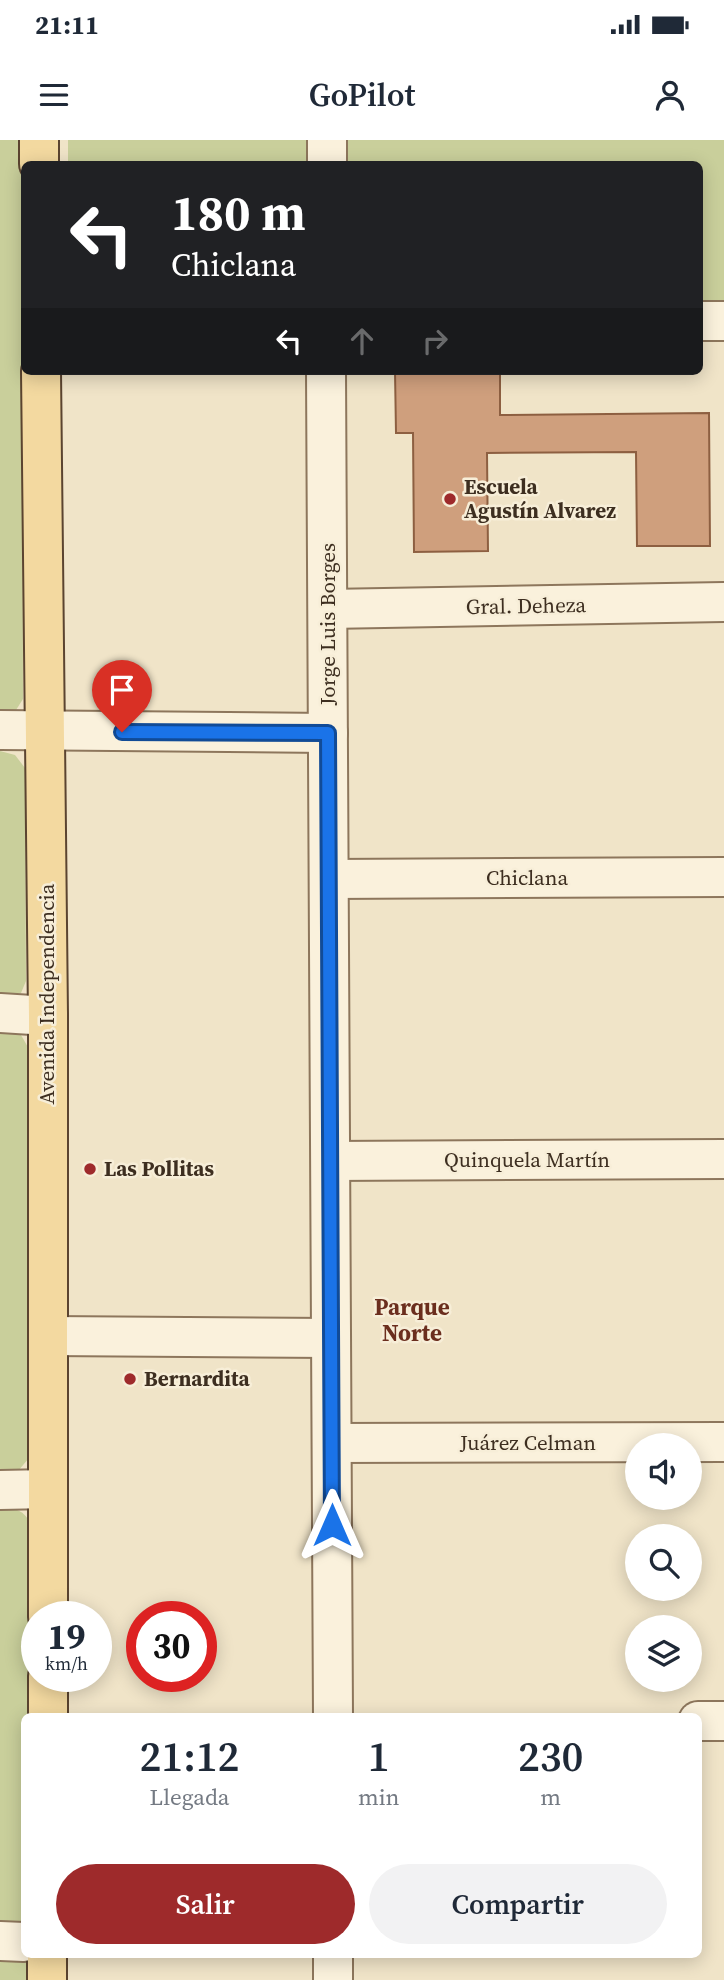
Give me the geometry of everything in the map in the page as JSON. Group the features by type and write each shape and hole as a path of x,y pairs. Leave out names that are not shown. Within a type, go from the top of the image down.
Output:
{"main road":[{"path":"39,140 39,161"},
{"name":"Avenida Independencia","path":"41,375 48,1016 48,1601"},
{"path":"48,1692 48,1713"},
{"path":"47,1958 47,1980"}],"street":[{"path":"327,140 327,161"},
{"path":"703,321 724,321"},
{"name":"Jorge Luis Borges","path":"326,375 333,1713"},
{"name":"Gral. Deheza","path":"328,609 724,602"},
{"path":"0,730 328,733"},
{"name":"Chiclana","path":"330,879 724,877"},
{"path":"0,1013 48,1016"},
{"name":"Quinquela Martín","path":"331,1161 724,1159"},
{"path":"49,1336 331,1338"},
{"name":"Juárez Celman","path":"332,1443 724,1442"},
{"path":"0,1490 48,1489"},
{"path":"702,1721 724,1721"},
{"path":"0,1941 21,1942"},
{"path":"333,1958 333,1980"}],"green space":[{"path":"0,140 22,140 23,699 16,710 0,714"},
{"path":"68,140 316,140 315,161 68,161"},
{"path":"343,140 724,140 724,306 703,306 703,161 343,161"},
{"path":"0,751 15,755 25,768 26,981 21,993 0,996"},
{"path":"0,1030 21,1035 29,1049 29,1458 18,1471 0,1471"},
{"path":"0,1507 19,1511 31,1525 31,1601 21,1601 21,1692 32,1692 32,1713 21,1713 21,1927 0,1925"},
{"path":"0,1956 24,1961 31,1967 31,1980 0,1980"}],"building":[{"name":"Escuela Agustín Alvarez","path":"395,375 500,375 500,415 709,413 710,546 637,546 636,452 487,453 488,551 414,552 413,433 396,433"}],"place":[{"name":"Escuela Agustín Alvarez","path":"450,499"},
{"name":"Las Pollitas","path":"90,1169"},
{"name":"Bernardita","path":"130,1379"}],"district":[{"name":"Parque Norte","path":"412,1320"}],"route":[{"path":"122,732 328,733 332,1525"}]}
